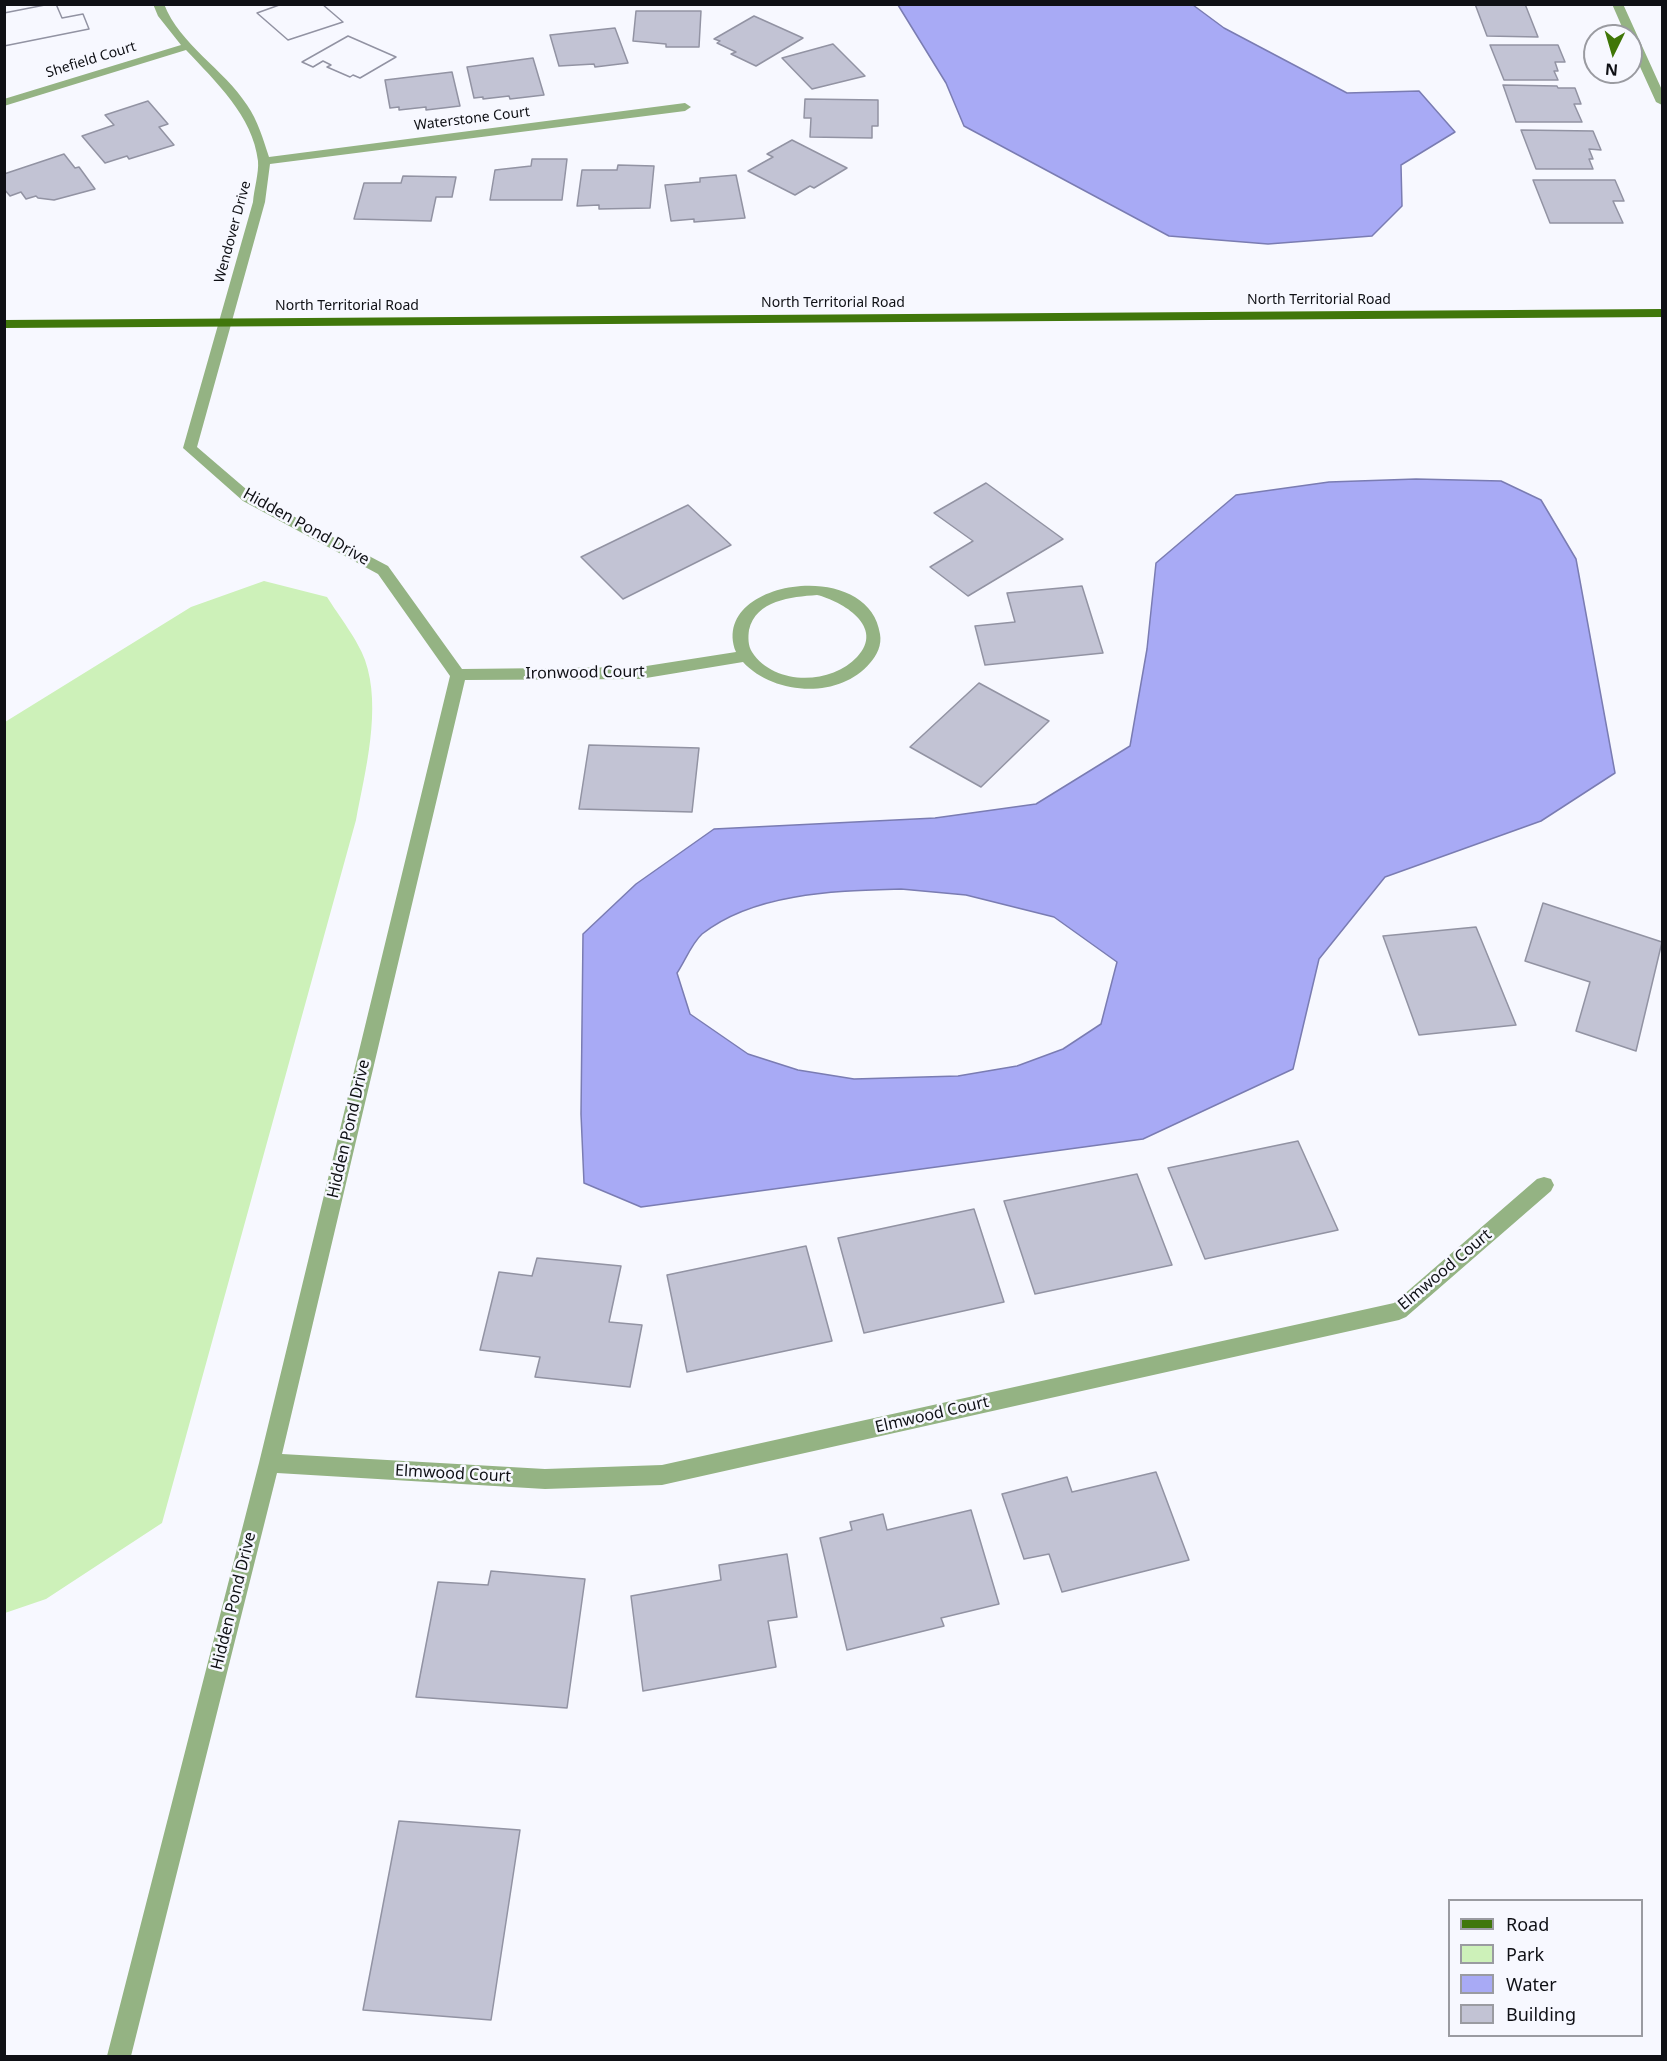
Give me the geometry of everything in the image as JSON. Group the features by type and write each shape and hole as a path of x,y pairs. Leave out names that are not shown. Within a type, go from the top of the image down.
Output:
{"main road":[{"name":"North Territorial Road","path":"4,324 1662,313"}],"street":[{"name":"Wendover Drive","path":"159,4 162,14 188,46 242,106 254,129 264,160 259,202 223,322"},
{"path":"1617,4 1662,102"},
{"name":"Shefield Court","path":"4,103 188,46"},
{"name":"Waterstone Court","path":"264,160 685,107"},
{"name":"Hidden Pond Drive","path":"119,2056 269,1463 458,675 383,570 248,498 190,448 223,322"},
{"path":"817,590 837,595 856,604 869,617 874,639 869,655 856,669 833,680 810,683 786,681 765,673 746,656 740,639 743,624 756,607 773,597 794,591 817,590"},
{"name":"Ironwood Court","path":"458,675 640,673 746,656"},
{"name":"Elmwood Court","path":"269,1463 545,1479 662,1474 704,1466 1399,1311 1544,1185"}],"green space":[{"path":"264,581 327,597 362,652 370,679 372,719 356,820 162,1523 46,1599 5,1613 5,722 191,607"}],"water":[{"path":"898,5 1193,5 1224,28 1347,93 1419,91 1455,132 1401,165 1402,206 1372,236 1268,244 1169,236 964,126 946,83"},
{"path":"1416,479 1501,481 1541,500 1576,559 1615,773 1541,821 1385,877 1319,959 1293,1069 1143,1139 641,1207 584,1183 581,1114 583,934 636,884 714,829 935,818 1036,804 1130,746 1147,649 1156,563 1236,495 1329,482","holes":["901,889 966,895 1054,917 1117,962 1101,1024 1063,1049 1017,1066 958,1076 854,1079 798,1070 748,1054 690,1014 677,973 698,938 723,920 772,902 824,893"]}],"building":[{"path":"56,4 62,18 83,14 89,29 4,46 4,13"},
{"path":"56,4 62,18 83,14 89,29 4,46 4,13"},
{"path":"282,4 322,4 343,22 288,40 257,13"},
{"path":"282,4 322,4 343,22 288,40 257,13"},
{"path":"1475,4 1525,4 1538,37 1487,36"},
{"path":"636,11 701,11 699,47 666,47 666,44 633,41"},
{"path":"754,16 803,38 756,66 731,54 736,52 717,43 720,41 714,39"},
{"path":"615,28 628,63 595,67 594,64 559,66 550,35"},
{"path":"348,36 396,57 360,78 353,75 350,77 327,67 331,65 323,61 313,67 302,62"},
{"path":"348,36 396,57 360,78 353,75 350,77 327,67 331,65 323,61 313,67 302,62"},
{"path":"833,44 865,76 812,89 782,58"},
{"path":"1490,45 1558,45 1565,62 1555,62 1558,71 1554,71 1558,80 1504,80"},
{"path":"533,58 544,95 510,99 509,96 474,98 467,67"},
{"path":"452,72 460,106 426,110 426,107 399,110 399,107 390,108 385,80"},
{"path":"1503,85 1575,88 1581,104 1574,104 1582,122 1516,122"},
{"path":"805,99 878,100 878,126 872,126 872,138 810,137 811,118 804,118"},
{"path":"148,101 168,124 159,127 174,145 129,159 127,156 105,163 82,136 114,125 105,115"},
{"path":"1521,130 1593,131 1601,150 1589,149 1593,159 1589,159 1593,169 1536,169"},
{"path":"792,140 847,168 814,188 810,186 795,195 748,171 773,157 767,154"},
{"path":"64,154 75,168 79,167 95,189 54,200 36,196 26,199 21,192 10,196 4,189 4,174"},
{"path":"532,159 567,159 562,200 490,200 495,170 531,166"},
{"path":"618,165 654,166 650,208 599,209 599,205 577,206 582,170 617,170"},
{"path":"736,175 745,218 694,222 694,219 671,221 665,185 700,182 700,178"},
{"path":"403,176 456,177 452,197 436,197 431,221 354,219 364,183 401,183"},
{"path":"1533,180 1615,180 1624,201 1613,201 1623,223 1550,223"},
{"path":"986,483 1063,539 968,596 930,567 973,541 934,513"},
{"path":"688,505 731,545 623,599 581,557"},
{"path":"1082,586 1103,653 985,665 975,626 1015,622 1007,593"},
{"path":"979,683 1049,721 981,787 910,747"},
{"path":"589,745 699,748 692,812 579,809"},
{"path":"1543,903 1662,942 1636,1051 1576,1031 1590,982 1525,961"},
{"path":"1476,927 1516,1025 1419,1035 1383,936"},
{"path":"1298,1141 1338,1230 1205,1259 1168,1168"},
{"path":"1137,1174 1172,1265 1035,1294 1004,1201"},
{"path":"974,1209 1004,1302 864,1333 838,1238"},
{"path":"806,1246 832,1341 687,1372 667,1275"},
{"path":"537,1258 621,1266 609,1322 642,1325 630,1387 535,1377 540,1357 480,1350 499,1272 532,1276"},
{"path":"1156,1472 1189,1560 1062,1592 1049,1554 1024,1559 1002,1494 1067,1477 1072,1492"},
{"path":"971,1510 999,1604 941,1618 944,1626 847,1650 820,1538 852,1530 850,1522 883,1514 887,1530"},
{"path":"787,1554 797,1617 768,1621 776,1667 643,1691 631,1596 721,1580 719,1565"},
{"path":"491,1571 585,1579 567,1708 416,1697 438,1582 488,1585"},
{"path":"399,1821 520,1830 491,2020 363,2010"}]}
